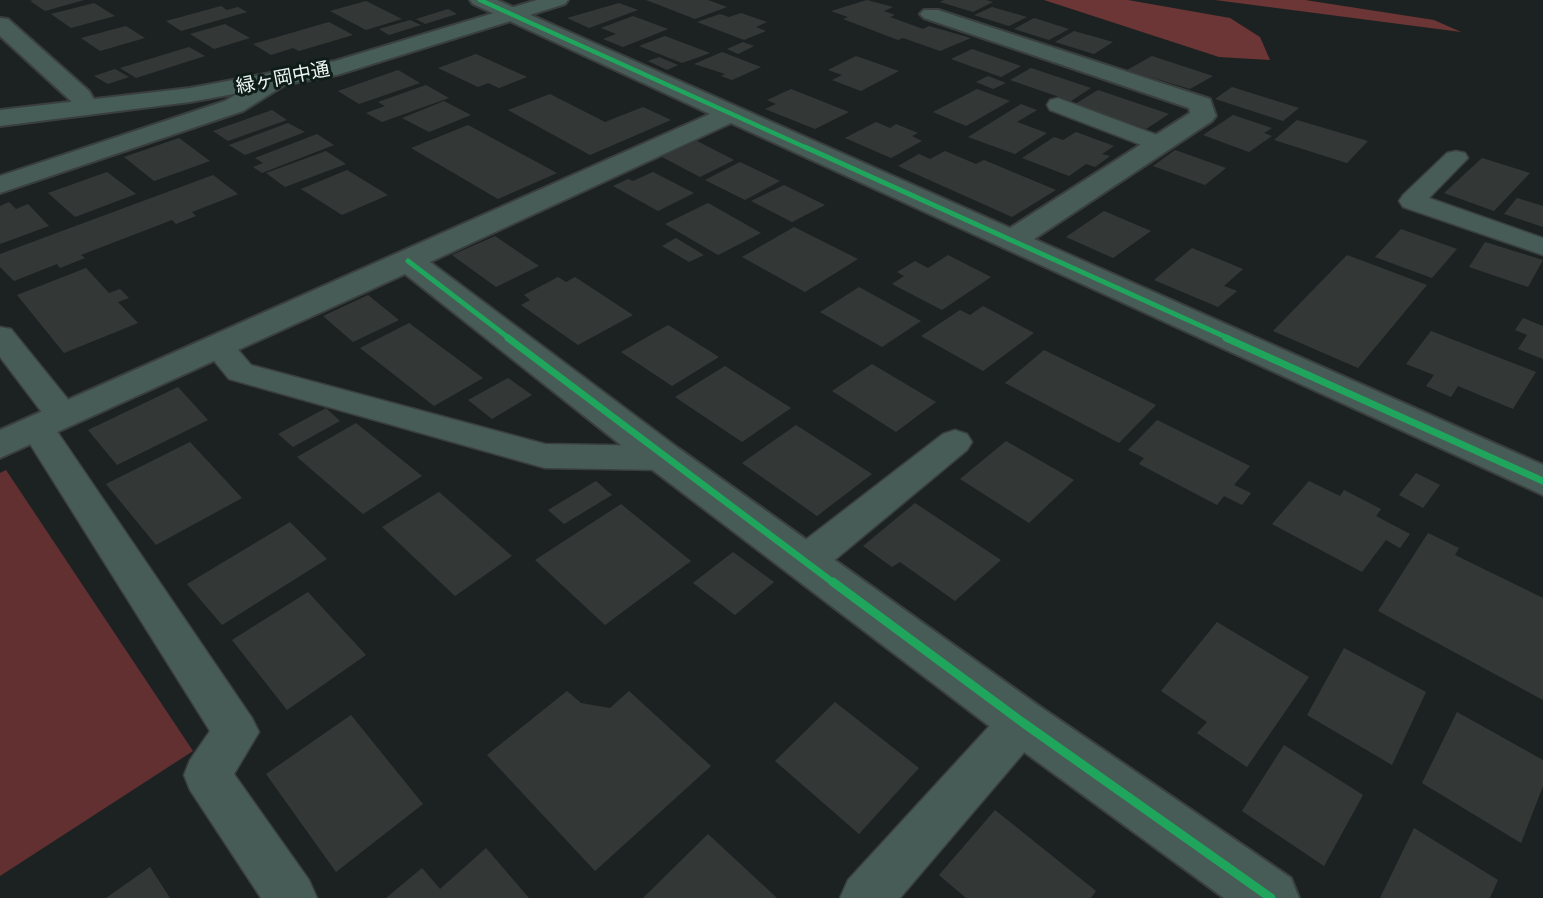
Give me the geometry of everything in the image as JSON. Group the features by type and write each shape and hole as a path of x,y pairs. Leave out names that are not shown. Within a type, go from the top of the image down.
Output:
{"street":[{"path":"480,0 1543,481"},
{"name":"緑ヶ岡中通","path":"0,118 190,95 275,81 398,51 558,0"},
{"path":"931,14 1201,104 1203,116 1010,241"},
{"path":"0,23 80,96 87,108"},
{"path":"0,185 234,106 275,81"},
{"path":"33,430 733,113"},
{"path":"408,261 664,458 1023,722 1271,898"}],"lane":[{"path":"1058,105 1160,144"},
{"path":"1456,158 1412,201 1543,247"},
{"path":"0,336 33,430 236,732 207,775 291,898"},
{"path":"218,346 240,372 545,456 664,458"},
{"path":"805,562 955,442"},
{"path":"866,898 1023,722"}],"shaded area":[{"path":"1044,0 1128,0 1230,18 1260,37 1270,60 1219,57"},
{"path":"1215,0 1305,0 1434,20 1461,32"},
{"path":"6,470 193,751 0,876 0,473"}],"building":[{"path":"33,0 84,0 45,11 30,1"},
{"path":"646,0 708,0 727,7 695,19"},
{"path":"867,0 893,7 884,11 895,15 890,17 923,29 929,26 971,38 940,51 903,38 898,40 843,19 848,17 831,11"},
{"path":"366,1 402,19 366,30 330,11"},
{"path":"940,2 993,2 973,12"},
{"path":"94,3 115,16 71,28 51,14"},
{"path":"619,3 638,10 589,28 567,18"},
{"path":"221,6 227,10 238,7 247,12 181,31 166,21"},
{"path":"992,7 1027,17 1009,26 974,15"},
{"path":"448,9 457,14 425,24 416,19"},
{"path":"741,13 767,22 756,27 766,31 744,40 697,22 720,14 729,17"},
{"path":"633,16 668,29 623,47 603,39 616,34 601,28"},
{"path":"1034,18 1069,29 1049,40 1014,29"},
{"path":"410,20 421,25 389,35 379,29"},
{"path":"329,22 353,35 299,51 293,48 271,55 253,44"},
{"path":"225,24 250,38 214,49 190,34"},
{"path":"126,26 145,38 100,51 81,38"},
{"path":"1074,31 1113,42 1094,54 1055,42"},
{"path":"665,36 710,53 682,63 639,46"},
{"path":"743,42 754,46 738,54 727,49"},
{"path":"189,47 205,56 136,78 120,68"},
{"path":"972,49 1021,66 1001,77 951,59"},
{"path":"722,52 761,67 732,80 721,76 725,74 694,64"},
{"path":"476,54 527,77 499,88 488,83 478,87 438,68"},
{"path":"856,56 899,71 861,91 832,80 842,75 828,70"},
{"path":"1152,56 1213,76 1190,89 1127,70"},
{"path":"659,57 678,65 667,70 648,61"},
{"path":"1031,68 1091,88 1071,101 1010,80"},
{"path":"115,69 129,77 108,84 94,76"},
{"path":"398,70 420,83 359,104 338,91"},
{"path":"988,76 1006,83 993,89 976,82"},
{"path":"426,85 449,98 382,122 366,113 385,106 378,102"},
{"path":"1232,87 1299,108 1283,121 1215,99"},
{"path":"791,89 849,112 815,129 765,109 776,104 767,100"},
{"path":"977,89 1010,101 966,126 933,112"},
{"path":"1098,90 1169,114 1146,129 1075,104"},
{"path":"550,94 605,122 643,107 671,120 590,155 508,110"},
{"path":"444,101 471,115 429,132 402,118"},
{"path":"1021,104 1037,110 1017,122 1047,133 1015,154 968,137"},
{"path":"272,110 287,120 228,141 213,131"},
{"path":"1233,115 1272,128 1264,133 1272,136 1249,152 1203,135"},
{"path":"1297,120 1368,141 1347,163 1274,140"},
{"path":"876,122 890,128 896,124 918,133 912,136 922,141 891,158 845,138"},
{"path":"288,123 305,132 245,155 229,145"},
{"path":"468,125 557,173 498,199 411,148"},
{"path":"1076,132 1114,146 1102,154 1110,156 1095,167 1086,164 1069,176 1022,158 1054,137 1063,140"},
{"path":"317,134 334,145 262,173 253,167 263,163 255,158"},
{"path":"179,138 210,161 154,181 124,157"},
{"path":"697,141 734,160 700,177 662,157"},
{"path":"1175,150 1226,168 1205,185 1153,166"},
{"path":"326,151 346,164 285,187 266,173"},
{"path":"945,151 976,164 984,160 1056,190 1012,217 898,166 919,154 930,159"},
{"path":"1482,158 1530,173 1494,211 1444,193"},
{"path":"740,162 780,181 745,200 705,180"},
{"path":"347,170 388,195 342,215 301,189"},
{"path":"107,172 136,194 75,217 48,193"},
{"path":"653,172 694,193 658,211 613,186"},
{"path":"213,175 238,194 192,212 196,216 176,224 172,220 81,255 85,258 60,268 57,264 14,281 0,267 0,254"},
{"path":"784,185 825,205 792,222 751,201"},
{"path":"1517,198 1543,206 1543,227 1504,214"},
{"path":"9,202 16,209 28,204 49,226 0,244 0,206"},
{"path":"708,203 761,233 718,255 665,224"},
{"path":"1104,211 1151,231 1113,258 1066,237"},
{"path":"794,227 858,259 805,292 742,257"},
{"path":"1401,229 1457,249 1432,278 1375,257"},
{"path":"495,236 539,266 496,287 452,255"},
{"path":"676,238 704,255 689,262 662,246"},
{"path":"1485,242 1543,260 1528,287 1469,267"},
{"path":"1192,248 1243,269 1224,286 1237,291 1218,307 1154,280"},
{"path":"948,255 991,277 942,310 892,284 904,276 897,272 915,261 928,268"},
{"path":"1347,255 1427,285 1358,368 1273,331"},
{"path":"86,268 109,293 120,289 129,298 118,302 138,323 64,353 17,295"},
{"path":"558,277 566,282 575,277 633,315 578,345 521,305 530,300 524,295"},
{"path":"859,287 921,321 882,347 820,312"},
{"path":"368,295 399,320 353,342 323,316"},
{"path":"983,306 1034,333 983,371 921,336 960,310 970,315"},
{"path":"1523,318 1543,326 1543,359 1518,349 1527,335 1515,330"},
{"path":"409,323 483,378 434,406 360,348"},
{"path":"668,325 719,357 672,386 621,352"},
{"path":"1431,331 1536,372 1513,409 1458,386 1451,397 1426,386 1434,375 1406,364"},
{"path":"1044,350 1156,405 1119,443 1005,383"},
{"path":"872,364 936,402 896,432 832,391"},
{"path":"725,366 791,408 742,442 675,397"},
{"path":"508,378 532,395 492,419 468,400"},
{"path":"178,387 208,420 117,465 88,430"},
{"path":"326,408 340,421 293,447 278,434"},
{"path":"1157,420 1250,466 1234,485 1251,493 1242,505 1224,496 1217,505 1139,464 1144,458 1128,450"},
{"path":"356,423 422,476 363,514 297,457"},
{"path":"796,425 872,474 817,516 742,463"},
{"path":"1006,441 1074,480 1029,523 960,479"},
{"path":"190,442 242,498 156,545 106,484"},
{"path":"1416,473 1440,485 1423,508 1399,495"},
{"path":"596,481 612,495 564,524 548,510"},
{"path":"1309,481 1340,496 1344,490 1381,509 1376,516 1410,534 1400,548 1386,540 1362,572 1272,524"},
{"path":"439,492 512,556 455,596 382,527"},
{"path":"915,503 1001,560 955,601 900,562 892,567 863,546"},
{"path":"621,504 691,561 605,625 535,560"},
{"path":"290,522 327,559 222,625 187,584"},
{"path":"1428,533 1459,548 1455,555 1543,598 1543,700 1378,611"},
{"path":"733,552 774,582 735,615 693,583"},
{"path":"308,592 366,655 287,710 232,640"},
{"path":"1217,622 1309,677 1247,767 1197,733 1207,722 1161,691"},
{"path":"1344,648 1426,692 1392,765 1307,715"},
{"path":"567,691 581,703 610,708 629,691 711,766 595,871 487,755"},
{"path":"835,702 919,768 859,834 775,761"},
{"path":"1457,712 1543,760 1543,786 1521,843 1422,783"},
{"path":"351,715 423,804 336,872 266,774"},
{"path":"1284,745 1363,795 1324,866 1242,811"},
{"path":"995,810 1096,891 1091,898 966,898 939,875"},
{"path":"1414,828 1498,880 1490,898 1380,898"},
{"path":"708,834 777,898 643,898"},
{"path":"486,848 529,898 386,898 422,868 440,889"},
{"path":"150,867 170,898 106,898"}],"cycle path":[{"path":"480,0 1543,481"},
{"path":"408,261 664,458 1022,722 1271,898"}]}
